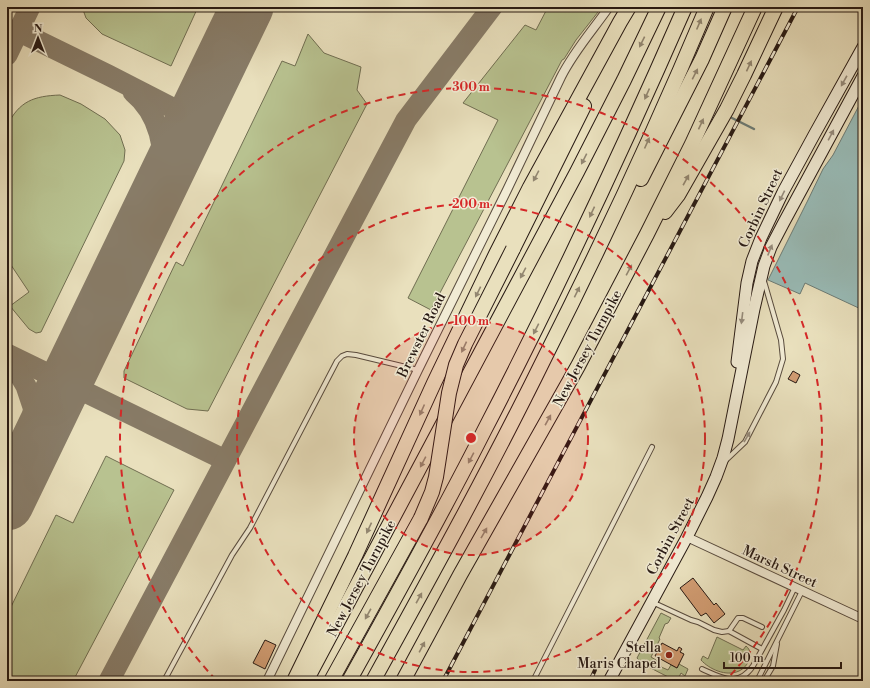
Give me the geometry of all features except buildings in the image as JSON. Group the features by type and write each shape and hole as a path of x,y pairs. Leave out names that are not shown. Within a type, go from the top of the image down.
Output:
{"highway":[{"path":"294,681 362,542 440,370 496,254 549,152 629,7"},
{"path":"331,681 421,518 430,498 436,477 449,393 456,365 632,7"},
{"name":"New Jersey Turnpike","path":"306,681 577,172 659,7"},
{"path":"349,681 471,457 556,289 635,120 685,7"},
{"path":"373,681 509,429 558,332 657,121 707,7"},
{"path":"607,229 634,193 700,64 725,7"},
{"name":"New Jersey Turnpike","path":"403,681 460,575 578,366 647,234 695,136 755,7"},
{"path":"647,234 678,195 744,76 776,7"}],"main road":[{"name":"Corbin Street","path":"737,397 737,361 747,283 752,261 761,238 783,192 863,48"},
{"name":"Corbin Street","path":"609,681 687,537 716,477 728,440 764,266 782,224 863,76"}],"street":[{"name":"Brewster Road","path":"267,681 568,64 609,7"},
{"name":"Marsh Street","path":"687,537 863,619"}],"lane":[{"path":"721,465 745,442 776,382 783,359 781,340 762,275"},
{"path":"164,681 232,555 250,528 337,362 342,356 347,354 418,370"},
{"path":"533,681 652,447"},
{"path":"757,681 778,638 798,589"},
{"path":"702,669 721,678 742,679 754,666 784,610 798,589"},
{"path":"652,602 714,630 722,632 729,631 762,649"},
{"path":"729,631 738,618 743,618 762,628"},
{"path":"764,681 773,666 778,638"}],"green space":[{"path":"82,7 198,7 171,66 102,34 86,18"},
{"path":"548,7 602,7 562,60 431,310 408,298 498,120 463,103 525,25 536,30"},
{"path":"308,34 324,53 361,67 357,90 367,104 208,411 187,409 124,378 124,371 176,262 183,266 282,61 295,66"},
{"path":"60,95 81,104 105,119 120,135 125,150 124,161 41,332 36,333 29,329 10,306 29,292 9,262 7,244 7,126 22,105 42,97"},
{"path":"106,456 174,490 73,681 7,681 7,615 56,515 73,523"},
{"path":"661,613 671,618 668,623 665,624 659,638 660,639 651,657 656,660 659,666 668,670 671,665 677,668 679,664 688,669 685,676 681,673 679,681 676,681 644,664 637,658"},
{"path":"717,637 743,650 746,646 749,649 750,656 748,663 742,669 734,673 723,673 713,669 701,660 703,656 708,659"}],"water":[{"path":"863,98 863,310 805,283 800,294 768,280 823,169 833,155"}],"waterway":[{"path":"732,118 754,129"}],"taxiway":[{"path":"7,55 30,7"},
{"path":"109,681 406,120 492,7"},
{"path":"7,30 18,31 194,119"},
{"path":"133,92 142,101 155,122 162,146 162,171 159,186 152,204"},
{"path":"7,354 225,460"},
{"path":"7,359 13,364 26,386 33,407 35,432 22,474"}],"runway":[{"path":"7,504 247,7"}],"railway":[{"path":"443,681 798,7"},
{"path":"590,681 595,670"}],"place":[{"name":"Stella Maris Chapel","path":"669,655"}]}
